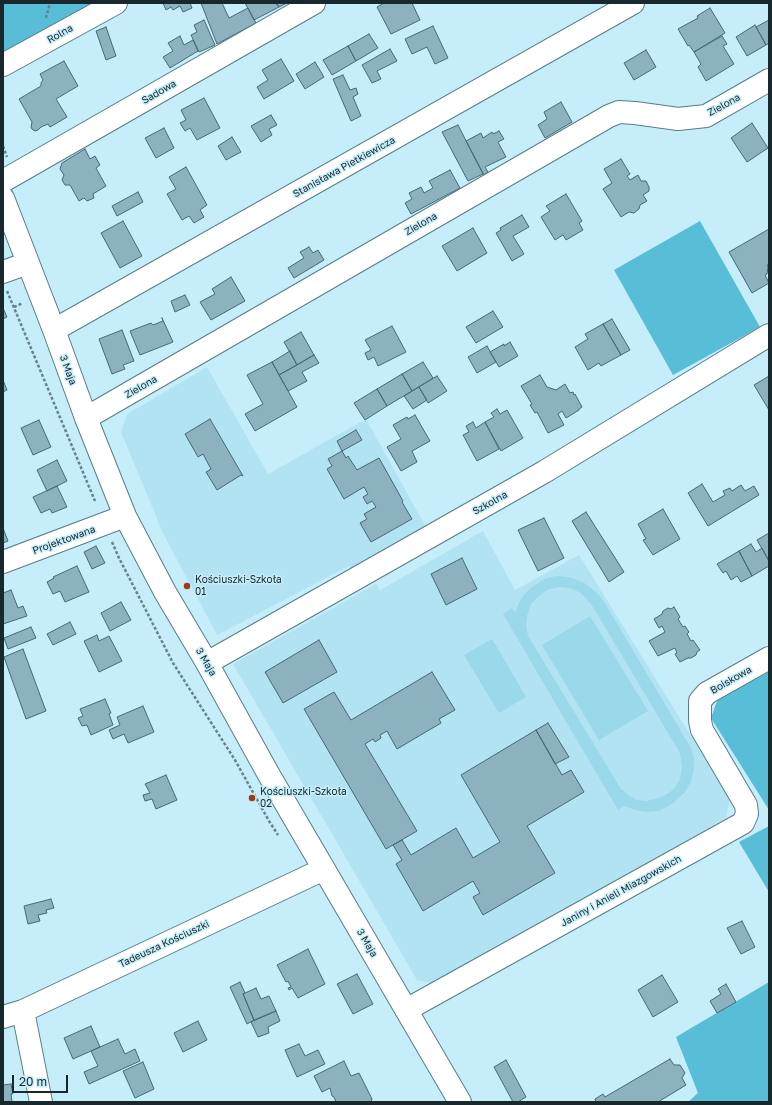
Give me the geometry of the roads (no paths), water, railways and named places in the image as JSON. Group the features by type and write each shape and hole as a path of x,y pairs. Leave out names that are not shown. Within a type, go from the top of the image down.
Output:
{"street":[{"name":"Rolna","path":"3,65 116,3"},
{"name":"Sadowa","path":"3,181 314,3"},
{"name":"Stanisława Pietkiewicza","path":"54,330 634,3"},
{"name":"Zielona","path":"86,418 609,116 619,112 678,119 706,116 769,80"},
{"name":"3 Maja","path":"3,198 86,418 125,516 269,775 460,1102"},
{"path":"3,272 28,263"},
{"name":"Szkolna","path":"207,663 544,472 769,336"},
{"name":"Projektowana","path":"3,562 125,516"},
{"name":"Boiskowa","path":"702,730 700,721 700,701 707,693 769,658"},
{"name":"Janiny i Anieli Miazgowskich","path":"406,1010 743,823 747,814 746,805 702,730"},
{"name":"Tadeusza Kościuszki","path":"13,1014 324,869"},
{"path":"13,1014 41,1102"}],"place":[{"name":"Kościuszki-Szkoła 01","path":"187,586"},
{"name":"Kościuszki-Szkoła 02","path":"252,798"}]}
